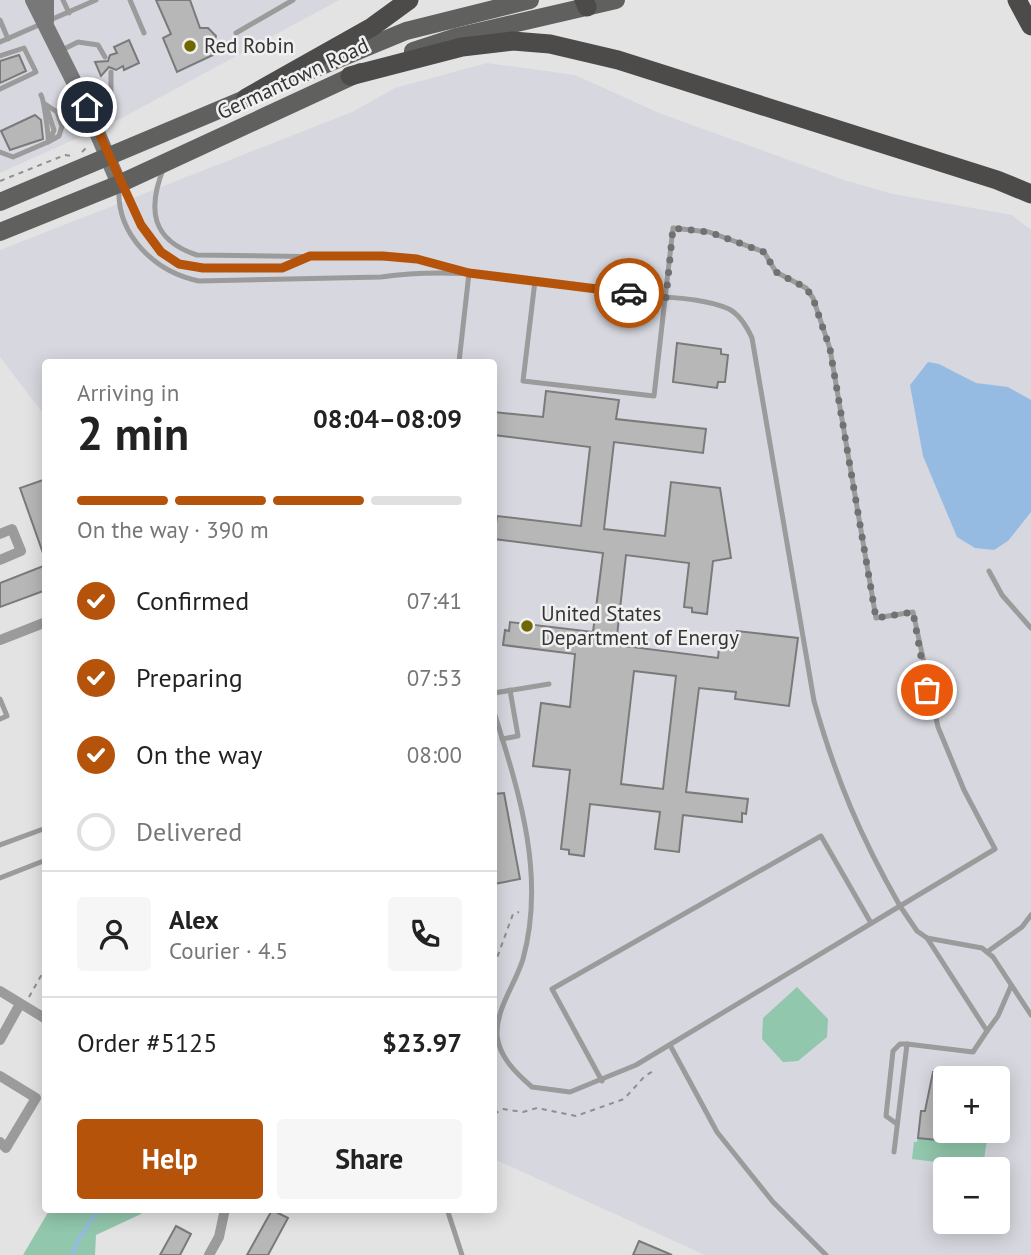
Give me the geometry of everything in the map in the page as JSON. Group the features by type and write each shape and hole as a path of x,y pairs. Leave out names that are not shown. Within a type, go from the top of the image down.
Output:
{"highway":[{"path":"246,98 372,27 409,0"},
{"path":"1017,0 1031,26"},
{"path":"350,76 462,47 513,41 550,44 631,64 997,180 1031,194"}],"main road":[{"name":"Germantown Road","path":"0,202 406,31 530,0"},
{"name":"Germantown Road","path":"0,232 119,184 350,76 409,52 585,3 616,0"}],"street":[{"path":"33,0 36,10 46,21 87,107 119,184"},
{"path":"46,0 46,21"},
{"path":"0,534 12,529 21,551 0,560"},
{"path":"0,640 42,624"},
{"path":"0,991 42,1017"},
{"path":"0,1040 22,1005"},
{"path":"0,1076 36,1098 6,1148 0,1142"},
{"path":"209,1255 219,1237 224,1213"}],"lane":[{"path":"63,0 69,13"},
{"path":"0,42 96,0"},
{"path":"130,0 144,33"},
{"path":"236,33 293,0"},
{"path":"0,20 8,38"},
{"path":"60,51 85,41 98,45 105,57"},
{"path":"0,56 24,48 36,72 0,89"},
{"path":"87,107 111,94 114,88 111,72"},
{"path":"0,152 13,157 58,136 62,126 57,112 45,104 41,95"},
{"path":"45,104 43,117 50,135 48,142"},
{"path":"166,163 156,188 154,208 160,230 171,243 197,255 417,259 469,273"},
{"path":"119,184 153,244 179,264 203,268 282,268 310,256"},
{"path":"119,184 118,202 130,232 157,265 175,276 199,281 381,277 410,272 469,273 712,303 732,310 745,324 752,338 814,701 827,748 864,843 900,906 917,931 927,938 987,1031"},
{"path":"497,722 518,787 532,877 531,912 523,960 499,1019 497,1035 503,1056 532,1087 570,1091 602,1081 670,1045 995,849 964,790 937,727 913,612 876,618 830,349 821,316 806,288 776,272 764,252 709,232 673,228 654,396 523,381 535,281"},
{"path":"459,359 469,273"},
{"path":"989,571 1002,594 1031,628"},
{"path":"497,692 549,684"},
{"path":"502,739 518,736 510,690"},
{"path":"0,699 7,716 0,719"},
{"path":"0,845 42,829"},
{"path":"602,1081 552,989 821,836 871,923"},
{"path":"0,878 42,862"},
{"path":"987,952 1022,927 1031,915"},
{"path":"927,938 965,943 987,952 1031,1014"},
{"path":"897,1124 886,1116 893,1051 900,1044 907,1044 973,1052 998,1016 1010,986"},
{"path":"894,1152 907,1044"},
{"path":"670,1045 717,1132 773,1202 826,1255"},
{"path":"448,1213 462,1255"}],"path":[{"path":"0,181 65,155 74,157 87,147"},
{"path":"497,958 513,914 519,912"},
{"path":"22,1005 42,973"},
{"path":"497,1112 503,1109 523,1112 531,1108 557,1110 576,1116 624,1099 654,1070"}],"shaded area":[{"path":"0,0 339,0 122,118 0,173"},
{"path":"487,63 575,75 659,113 844,180 893,194 1012,215 1031,230 1031,1255 705,1255 497,1160 497,359 42,359 42,412 0,357 0,250 352,112 395,88"}],"green space":[{"path":"797,987 828,1019 827,1037 798,1061 783,1062 762,1039 763,1018"},
{"path":"918,1138 933,1140 933,1143 986,1143 984,1157 933,1157 933,1162 912,1159 914,1142 917,1142"},
{"path":"48,1213 141,1213 96,1235 95,1255 23,1255"}],"water":[{"path":"928,362 939,364 976,383 1008,387 1031,400 1031,512 1008,541 994,550 975,548 957,537 923,456 910,385"}],"building":[{"name":"Red Robin","path":"156,0 190,0 200,28 208,28 216,36 212,50 215,54 177,72 163,38 171,34"},
{"path":"129,40 139,63 124,70 123,66 116,70 109,67 101,76 95,62 108,61 110,55 117,53 114,47"},
{"path":"19,55 26,71 0,83 0,61"},
{"path":"35,115 41,120 43,139 10,150 1,131"},
{"path":"677,343 721,349 721,354 728,355 725,382 718,382 717,388 673,382"},
{"name":"United States Department of Energy","path":"546,391 619,400 616,419 706,429 703,453 614,442 604,529 665,536 671,482 720,488 731,558 713,561 707,614 692,612 692,608 684,607 689,563 626,555 616,645 718,658 719,648 735,650 737,631 798,638 789,706 735,699 736,692 699,688 686,792 748,799 746,814 742,813 742,822 683,815 679,852 655,849 660,812 590,804 584,856 569,854 569,850 561,849 570,770 533,766 541,703 570,707 575,654 503,645 505,630 509,631 510,622 593,632 603,553 497,539 497,516 581,526 590,447 497,435 497,412 543,417","holes":["634,671 676,676 663,789 621,784"]},
{"path":"42,480 42,550 20,488"},
{"path":"42,567 42,591 0,607 0,583"},
{"path":"504,793 520,879 497,883 497,794"},
{"path":"933,1072 933,1140 918,1138 921,1111 925,1111"},
{"path":"270,1213 288,1218 268,1255 247,1255"},
{"path":"176,1226 191,1234 180,1255 160,1255"},
{"path":"639,1241 672,1255 633,1255"}],"waterway":[{"path":"72,1255 78,1240 96,1213"}],"way so far":[{"path":"629,293 666,298 673,228 709,232 754,246 764,252 776,272 806,288 821,316 830,349 876,618 913,612 927,690"}],"place":[{"name":"Red Robin","path":"190,46"},
{"name":"United States Department of Energy","path":"527,626"}],"route":[{"path":"87,107 119,184 129,198 141,225 153,244 179,264 203,268 282,268 310,256 383,256 417,259 469,273 629,293"}]}
